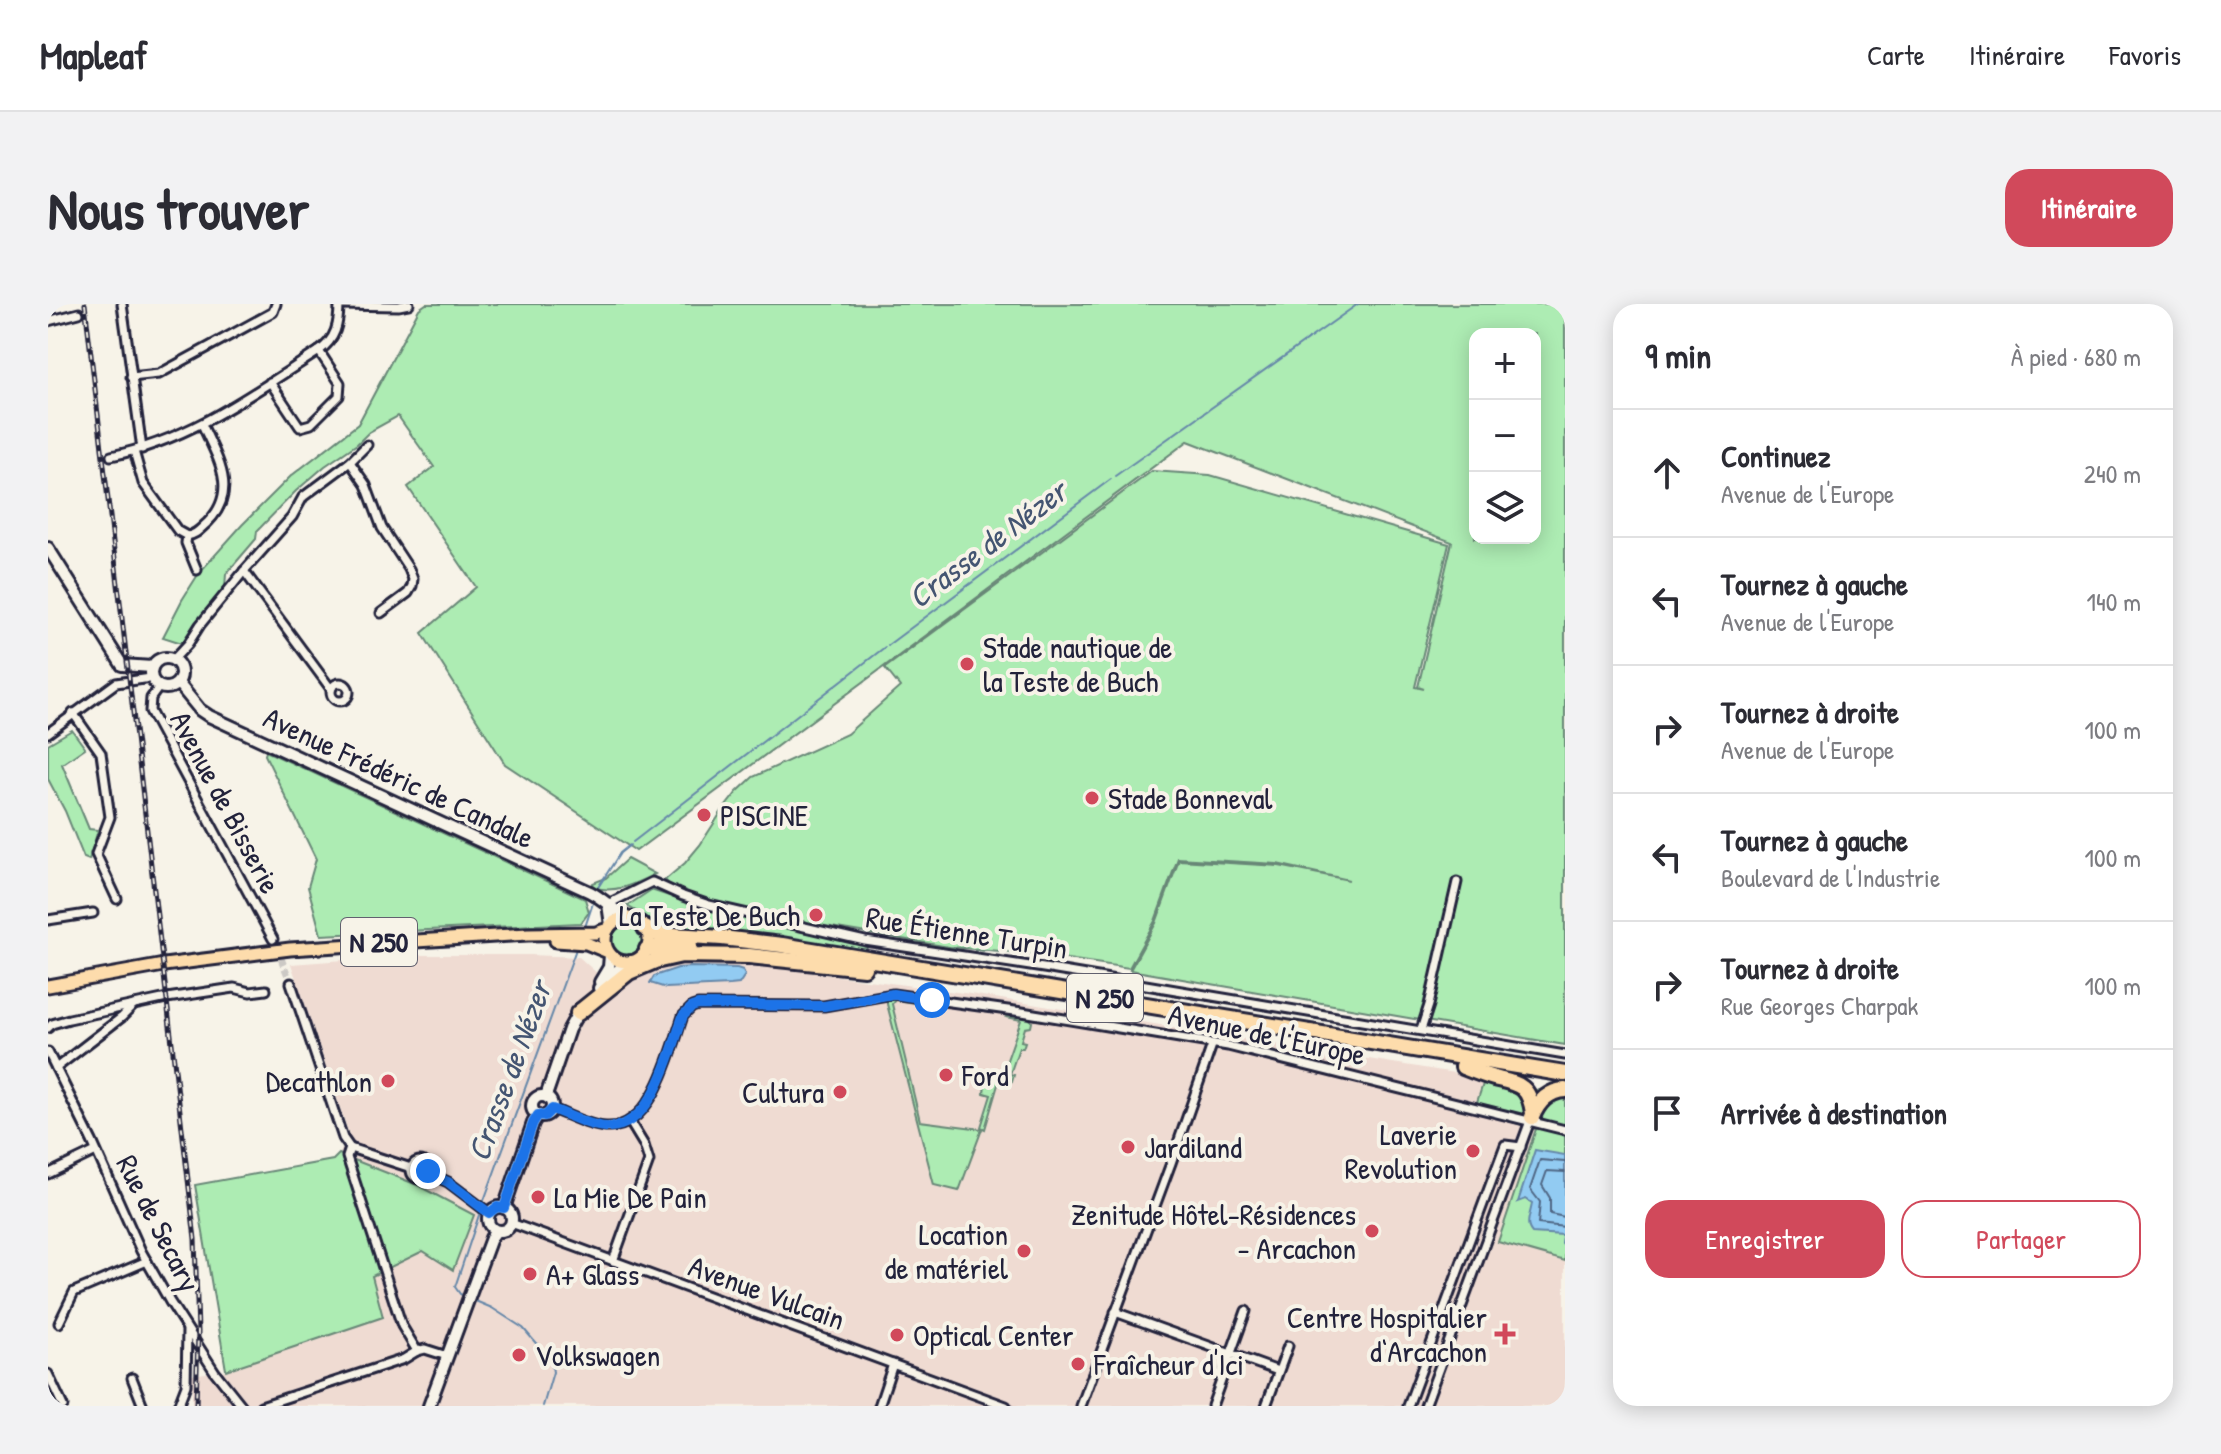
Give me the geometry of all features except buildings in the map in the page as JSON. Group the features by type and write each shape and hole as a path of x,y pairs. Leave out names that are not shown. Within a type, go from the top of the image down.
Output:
{"highway":[{"name":"N 250","path":"645,928 657,934 782,945 1565,1074"},
{"name":"N 250","path":"647,949 680,945 720,948 864,968 1463,1067 1565,1087"},
{"name":"N 250","path":"578,1013 629,972 655,961 682,955 749,956 864,968"},
{"path":"1463,1067 1521,1086 1529,1095 1532,1117"},
{"path":"1532,1117 1549,1094 1565,1087"}],"main road":[{"name":"N 250","path":"48,986 164,965 290,949 528,934 596,933 628,918 645,928"},
{"path":"609,927 605,940 609,953"},
{"path":"631,961 647,949 649,942 645,928"},
{"name":"N 250","path":"491,938 577,942 594,945 618,960 631,961"}],"street":[{"path":"123,304 143,483 178,531 187,536 197,533 212,518 224,492 223,472 202,424"},
{"path":"131,377 159,374 273,312 276,304"},
{"path":"111,456 171,439 202,424 319,351 335,334 339,323 339,305 409,304"},
{"path":"48,321 79,313"},
{"path":"270,382 300,427 311,424 339,396 340,383 319,351"},
{"path":"173,660 292,517 303,497 350,462 367,445"},
{"path":"350,462 366,485 385,534 413,579 408,593 381,613"},
{"path":"187,536 186,543 197,570"},
{"path":"48,548 122,665 154,677 171,688 178,683 181,670 173,660 163,658 156,661 154,677"},
{"path":"244,571 331,689"},
{"path":"48,733 116,683 154,677"},
{"name":"Avenue de Bisserie","path":"154,677 150,711 273,939"},
{"name":"Avenue Frédéric de Candale","path":"178,683 200,710 209,716 576,885 602,898 628,918"},
{"path":"73,713 101,753 110,817 96,854 117,899"},
{"name":"Rue Étienne Turpin","path":"608,904 652,882 709,905 865,941 1565,1055"},
{"path":"1421,1030 1457,882"},
{"path":"608,904 609,927"},
{"path":"48,920 93,913"},
{"path":"597,990 609,967 609,953"},
{"path":"546,1096 565,1039 578,1013 597,990 631,961"},
{"path":"291,983 343,1138 350,1148 411,1168 413,1176 418,1179 428,1173 448,1182 484,1209 489,1225 496,1231 503,1231 511,1223 512,1216 504,1208 484,1209"},
{"path":"48,1028 69,1019 135,1004 234,988 250,992 266,990"},
{"name":"Avenue de l'Europe","path":"630,1122 657,1089 683,1016 692,1007 824,1006 893,994 1228,1046 1532,1117 1565,1130"},
{"path":"56,1068 135,1004"},
{"path":"1081,1406 1212,1045"},
{"name":"Rue de Secary","path":"48,1052 147,1261 215,1372 242,1406"},
{"path":"546,1096 551,1100 552,1109 545,1116 538,1115 532,1107 533,1100 546,1096"},
{"path":"552,1109 601,1127 630,1122 644,1145 649,1161 613,1261"},
{"path":"504,1208 538,1115"},
{"path":"1425,1406 1532,1117"},
{"path":"1408,1406 1505,1145 1521,1147"},
{"path":"350,1148 347,1157 402,1326 417,1351"},
{"path":"48,1174 96,1151"},
{"name":"Avenue Vulcain","path":"511,1223 1006,1406"},
{"path":"429,1406 496,1231"},
{"path":"59,1323 74,1292 147,1261"},
{"path":"1445,1307 1460,1312"},
{"path":"1212,1406 1246,1311"},
{"path":"1115,1312 1278,1371"},
{"path":"178,1406 186,1385 187,1329"},
{"path":"1266,1406 1288,1346"},
{"path":"261,1406 404,1359 417,1351 425,1349 447,1356"},
{"path":"879,1406 893,1364"},
{"path":"48,1374 63,1406"},
{"path":"132,1378 143,1406"}],"shaded area":[{"path":"410,955 579,957 600,976 644,973 676,963 735,962 964,993 1485,1078 1521,1124 1536,1129 1498,1242 1565,1261 1565,1406 192,1406 192,1375 226,1370 383,1317 372,1276 423,1251 473,1215 415,1184 339,1154 350,1137 291,964"}],"green space":[{"path":"426,304 1565,304 1565,1045 1130,970 1156,923 1179,860 1279,866 1349,880 1277,864 1178,858 1155,921 1129,968 1026,953 949,947 825,926 736,908 674,890 665,880 685,863 737,792 753,777 847,734 900,687 885,668 1152,471 1210,475 1449,544 1415,687 1424,689 1418,687 1452,542 1188,441 636,851 505,764 422,633 476,587 408,487 434,467 398,416 369,432 325,466 257,531 256,539 226,574 225,588 182,643 163,637 199,573 242,525 291,476 358,424 419,309"},
{"path":"72,730 85,748 62,764 89,829 98,830 89,860 84,858 48,779 48,744"},
{"path":"266,751 585,899 589,912 581,923 321,935 308,887 316,859 265,755"},
{"path":"627,859 655,874 616,889 591,887 593,883 606,878"},
{"path":"651,890 720,913 867,946 866,955 671,931 654,925 627,906"},
{"path":"626,923 638,928 643,940 638,952 626,957 614,952 609,940 614,928"},
{"path":"890,997 928,1003 895,1000 892,1004 920,1121 982,1129 959,1191 934,1185 887,1004"},
{"path":"1006,1017 1029,1018 1031,1027 1025,1028 1021,1041 1025,1042 1023,1048 1019,1048 1010,1074 1014,1075 1012,1082 999,1081 985,1129 981,1127 991,1095 984,1093 986,1076 1001,1077 1021,1020"},
{"path":"1485,1078 1565,1095 1565,1261 1498,1242 1536,1129 1474,1111"},
{"path":"339,1154 415,1184 474,1215 453,1270 423,1251 372,1276 383,1317 226,1370 195,1185 333,1160"}],"water":[{"path":"692,967 737,968 743,970 745,975 739,984 730,985 666,988 650,983 654,976"},
{"path":"1535,1150 1565,1155 1565,1247 1562,1244 1563,1235 1532,1233 1528,1222 1532,1203 1526,1199 1518,1202"}],"waterway":[{"name":"Crasse de Nézer","path":"1115,476 1358,304"},
{"name":"Crasse de Nézer","path":"888,645 1111,479"},
{"name":"Crasse de Nézer","path":"633,842 885,647"},
{"name":"Crasse de Nézer","path":"597,889 620,853 630,845"},
{"name":"Crasse de Nézer","path":"585,927 594,900"},
{"name":"Crasse de Nézer","path":"482,1206 576,949"},
{"name":"Crasse de Nézer","path":"465,1296 455,1287 480,1212"},
{"name":"Crasse de Nézer","path":"473,1300 523,1328 551,1361 553,1372 543,1406"}],"tunnel":[{"path":"273,939 291,983"}],"railway":[{"path":"85,304 195,1239 198,1332 196,1406"}],"place":[{"name":"Stade nautique de la Teste de Buch","path":"967,664"},
{"name":"Stade Bonneval","path":"1092,798"},
{"name":"PISCINE","path":"704,815"},
{"name":"La Teste De Buch","path":"816,915"},
{"name":"Ford","path":"946,1075"},
{"name":"Decathlon","path":"388,1081"},
{"name":"Cultura","path":"840,1092"},
{"name":"Jardiland","path":"1128,1147"},
{"name":"Laverie Revolution","path":"1473,1151"},
{"name":"La Mie De Pain","path":"538,1197"},
{"name":"Zenitude Hôtel-Résidences - Arcachon","path":"1372,1231"},
{"name":"Location de matériel","path":"1024,1251"},
{"name":"A+ Glass","path":"530,1274"},
{"name":"Centre Hospitalier d‘Arcachon","path":"1505,1334"},
{"name":"Optical Center","path":"897,1335"},
{"name":"Volkswagen","path":"519,1355"},
{"name":"Fraîcheur d'Ici","path":"1078,1364"}],"route":[{"path":"428,1171 489,1213 497,1207 504,1208 538,1115 545,1116 552,1109 601,1127 630,1122 657,1089 683,1016 692,1007 708,1004 824,1006 893,994 932,1000"}]}
